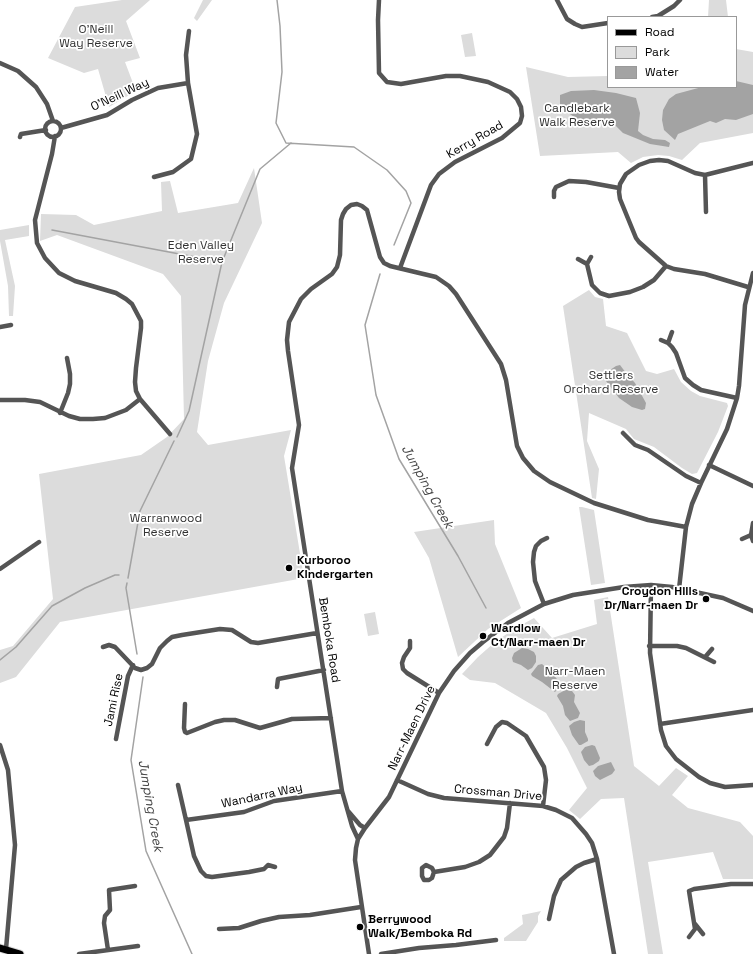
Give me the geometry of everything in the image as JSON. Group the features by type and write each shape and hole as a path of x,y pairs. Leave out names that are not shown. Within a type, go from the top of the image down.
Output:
{"main road":[{"path":"3,948 20,954"}],"street":[{"name":"Kerry Road","path":"379,0 379,73 387,82 401,84 446,76 460,76 488,82 510,92 517,99 521,107 522,116 520,123 502,138 454,162 439,174 431,185 400,268"},
{"path":"557,0 567,19 575,24 582,27 607,23"},
{"path":"658,16 674,6 680,0"},
{"path":"154,177 173,172 191,159 198,134 188,83 186,56 189,31"},
{"path":"0,63 18,71 36,87 47,104 53,121"},
{"name":"O'Neill Way","path":"61,128 107,115 132,100 158,88 188,83"},
{"path":"53,121 58,122 61,128 60,133 55,136 48,134 46,130 48,123 53,121"},
{"path":"20,135 46,130"},
{"path":"55,136 52,154 35,220 37,243 45,258 59,273 75,281 116,293 132,304 141,321 135,382 140,399 170,434"},
{"path":"748,287 705,274 674,269 666,266 639,242 633,234 620,199 620,188 624,177 629,171 639,165 654,160 668,161 696,173 705,175 753,163"},
{"path":"705,175 706,212"},
{"path":"554,198 554,191 556,187 569,181 586,182 620,188"},
{"name":"Bemboka Road","path":"358,839 346,810 342,791 292,468 299,425 288,351 288,328 292,315 301,299 311,289 332,274 337,267 340,255 342,214 346,208 351,205 356,204 366,209 370,217 382,261 390,266 400,268"},
{"path":"591,257 587,264 592,285 600,293 609,296 630,292 643,287 654,280 666,266"},
{"path":"578,259 587,264"},
{"path":"400,268 429,274 444,281 456,294 471,315 501,364 506,380 517,446 523,458 534,470 550,482 594,503 648,520 686,527"},
{"path":"679,589 686,527 692,504 727,429 740,386 744,314 748,287 753,273"},
{"path":"0,327 11,325"},
{"path":"668,343 672,332"},
{"path":"661,340 668,343 676,353 685,378 693,385 701,390 737,398"},
{"path":"60,413 70,384 70,374 66,358"},
{"path":"0,400 25,400 40,402 60,413 80,419 105,418 126,410 140,399"},
{"path":"622,433 635,445 648,450 686,476 701,483"},
{"path":"709,465 753,486"},
{"path":"753,523 751,535 753,540"},
{"path":"742,539 751,535"},
{"path":"544,604 535,581 533,562 536,546 547,538"},
{"path":"0,569 39,542"},
{"path":"651,585 649,646 660,724 663,736 670,752 676,759 699,777 710,783 725,787 753,784"},
{"name":"Narr-Maen Drive","path":"365,828 382,807 398,780 439,693 454,671 470,653 508,623 544,604 559,599 629,586 651,585 724,598 753,611"},
{"path":"103,647 109,645 115,647 135,668 141,670 152,664 160,648 172,637 220,629 232,630 250,642 258,643 317,633"},
{"path":"410,641 410,648 402,663 403,669 439,693"},
{"path":"649,646 682,647 691,649 706,656 714,662"},
{"path":"706,656 712,649"},
{"name":"Jami Rise","path":"116,739 128,676 133,665"},
{"path":"277,687 278,679 324,670"},
{"path":"185,704 184,728 187,734 215,722 224,720 235,720 260,728 292,719 331,718"},
{"path":"660,724 753,710"},
{"path":"487,744 496,727 502,722 526,736 544,767 546,780 543,806"},
{"path":"0,745 8,770 15,845 3,948"},
{"name":"Crossman Drive","path":"398,780 428,794 444,798 543,806 556,810 572,818 589,839 597,859 614,954"},
{"path":"178,785 194,856 206,876 212,877 249,872 264,869 268,865 275,867"},
{"name":"Wandarra Way","path":"186,820 244,812 274,801 342,791"},
{"path":"434,872 465,867 479,862 490,855 504,837 507,828 510,803"},
{"path":"346,810 360,825 365,828 358,839 354,860 369,954"},
{"path":"549,920 554,896 561,880 576,867 597,859"},
{"path":"690,938 695,929 695,924 689,891 694,888 731,884 753,884"},
{"path":"108,950 104,923 105,916 110,910 109,890 135,886"},
{"path":"219,928 239,928 279,917 310,915 361,907"},
{"path":"695,924 703,934"},
{"path":"381,954 419,948 496,940"},
{"path":"79,954 138,946"}],"green space":[{"name":"O'Neill Way Reserve","path":"122,0 150,0 126,21 140,58 125,62 136,91 109,107 98,69 84,73 48,58 75,7"},
{"path":"203,0 212,0 197,21 194,18"},
{"path":"709,0 726,0 728,16 708,16"},
{"path":"472,33 476,56 465,57 461,35"},
{"name":"Candlebark Walk Reserve","path":"737,49 753,52 753,133 700,143 682,160 669,156 658,155 643,157 631,163 618,152 540,156 526,67 568,77 607,76 607,88 737,88"},
{"name":"Warranwood Reserve","path":"254,168 262,223 224,303 208,361 197,432 208,445 291,430 284,456 304,578 60,622 16,677 0,683 0,650 13,646 53,599 39,474 141,455 167,437 184,419 181,296 163,274 57,235 40,241 41,214 76,215 94,225 162,211 161,182 170,181 178,213 238,203"},
{"path":"29,225 29,236 5,240 15,286 13,316 9,316 8,286 0,241 0,230"},
{"name":"Settlers Orchard Reserve","path":"589,290 595,297 603,299 606,326 627,333 646,371 657,374 674,369 681,382 691,391 700,396 727,403 728,406 718,432 697,473 692,474 654,447 634,439 626,429 589,413 587,441 599,469 596,499 592,498 563,306"},
{"path":"579,507 594,510 605,583 591,585"},
{"path":"494,520 495,544 521,608 488,629 458,657 429,558 414,532"},
{"name":"Narr-Maen Reserve","path":"608,597 634,766 659,786 676,768 688,776 672,795 688,808 740,822 753,836 753,879 723,879 713,852 648,862 663,954 648,954 624,798 601,799 580,819 569,810 587,788 567,748 546,713 495,683 470,680 462,674 495,642 534,618 552,638 597,624 594,600"},
{"path":"375,612 379,634 368,636 364,614"},
{"path":"541,911 538,916 538,922 526,941 504,941 504,938 523,924 522,915"}],"water":[{"path":"737,81 753,85 753,114 736,120 725,119 716,123 710,121 678,134 675,140 664,130 662,120 663,110 669,99 676,94 698,88 737,88"},
{"path":"594,90 636,98 640,113 638,131 653,139 665,140 670,143 669,147 650,144 623,133 613,123 603,120 594,123 577,119 560,107 560,95 571,91"},
{"path":"620,365 635,383 646,403 645,409 642,410 632,407 619,398 606,381 605,377 607,372"},
{"path":"522,648 534,652 536,656 536,662 532,668 528,670 513,662 512,658 514,653"},
{"path":"542,664 561,684 555,692 531,674 538,665"},
{"path":"567,689 572,691 575,695 574,702 580,713 578,718 570,721 565,715 563,706 557,696"},
{"path":"580,720 585,721 585,732 588,741 579,745 572,735 569,726"},
{"path":"592,745 595,746 600,758 599,761 589,766 584,760 581,752 585,747"},
{"path":"611,762 615,770 612,774 600,780 595,776 593,771 598,766"}],"waterway":[{"name":"Jumping Creek","path":"277,0 282,72 276,123 286,143 354,147 387,170 406,191 411,203 394,245"},
{"name":"Jumping Creek","path":"177,437 189,411 222,262 260,169 291,143"},
{"name":"Jumping Creek","path":"52,230 222,262"},
{"name":"Jumping Creek","path":"380,274 365,325 376,395 399,459 458,556 486,608"},
{"name":"Jumping Creek","path":"128,578 140,511 174,441"},
{"path":"0,660 16,647 52,606 85,588 115,575 119,575"},
{"name":"Jumping Creek","path":"127,583 126,588 137,654"},
{"name":"Jumping Creek","path":"143,677 131,760 146,851 192,954"}],"place":[{"name":"Kurboroo Kindergarten","path":"289,568"},
{"name":"Croydon Hills Dr/Narr-maen Dr","path":"706,599"},
{"name":"Wardlow Ct/Narr-maen Dr","path":"483,636"},
{"name":"Berrywood Walk/Bemboka Rd","path":"360,927"}],"park label":[{"name":"Eden Valley Reserve","path":"201,253"}]}
